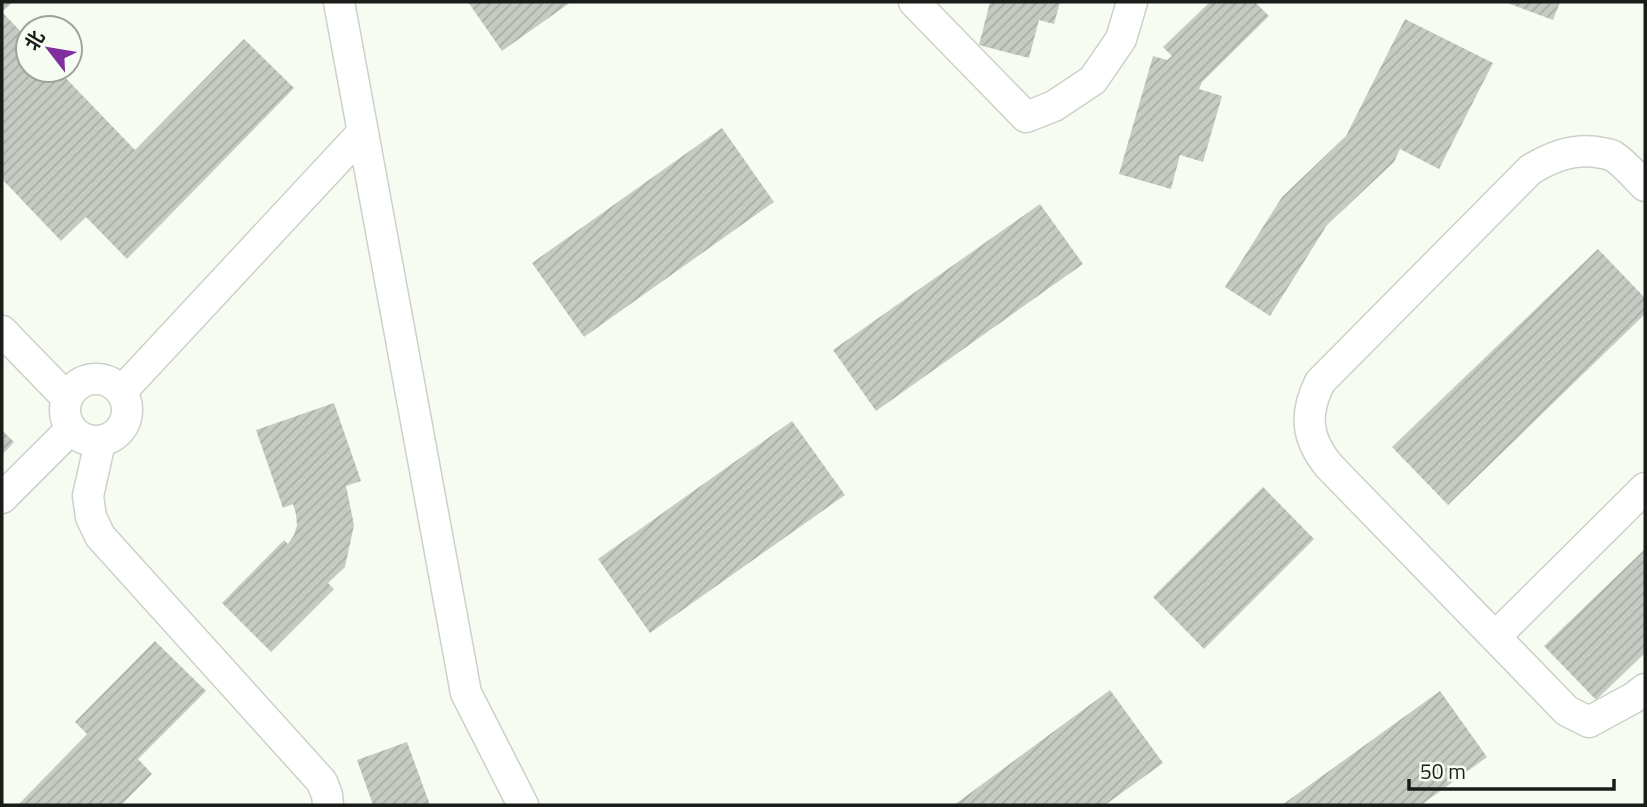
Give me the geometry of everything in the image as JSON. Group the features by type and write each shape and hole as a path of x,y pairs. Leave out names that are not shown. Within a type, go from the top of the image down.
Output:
{"street":[{"path":"339,2 466,693 523,805"},
{"path":"914,2 1026,117 1054,106 1093,80 1121,39 1132,2"},
{"path":"121,391 363,132"},
{"path":"1645,186 1613,156 1577,151 1544,161 1524,176 1329,372 1320,382 1309,412 1314,443 1320,455 1567,711 1589,723 1645,689"},
{"path":"2,331 67,398"},
{"path":"92,379 113,384 121,391 127,412 125,423 119,432 100,442 79,437 71,429 64,409 73,389 92,379"},
{"path":"2,498 71,429"},
{"path":"100,442 88,496 92,517 100,536 322,782 328,805"},
{"path":"1495,637 1645,488"}],"building":[{"path":"2,2 13,2 2,12"},
{"path":"468,2 571,2 502,51"},
{"path":"990,2 1060,2 1054,24 1039,20 1029,58 979,45"},
{"path":"1210,2 1255,2 1269,16 1202,82 1199,89 1222,96 1203,162 1180,155 1171,189 1119,174 1153,56 1167,60 1172,56 1163,47"},
{"path":"1505,2 1560,2 1553,20"},
{"path":"2,12 14,24 14,84 71,84 135,150 244,39 294,88 127,259 86,217 61,241 2,179"},
{"path":"1405,19 1493,63 1439,169 1400,149 1394,162 1327,225 1270,316 1225,287 1282,197 1346,136"},
{"path":"722,128 774,202 584,337 532,263"},
{"path":"1040,204 1083,264 876,411 833,350"},
{"path":"1598,249 1645,298 1645,314 1448,505 1392,447"},
{"path":"334,403 361,481 346,486 354,525 345,567 328,583 334,589 271,652 222,603 284,540 288,544 297,525 293,504 283,508 256,430"},
{"path":"792,421 845,495 650,633 598,559"},
{"path":"2,430 14,442 2,455"},
{"path":"1263,487 1314,539 1204,649 1153,597"},
{"path":"1645,549 1645,653 1596,700 1544,646"},
{"path":"155,641 206,691 138,759 152,774 121,805 18,805 87,734 75,722"},
{"path":"1110,690 1163,763 1105,805 954,805"},
{"path":"1440,691 1487,757 1421,805 1282,805"},
{"path":"407,742 430,805 373,805 357,760"}]}
